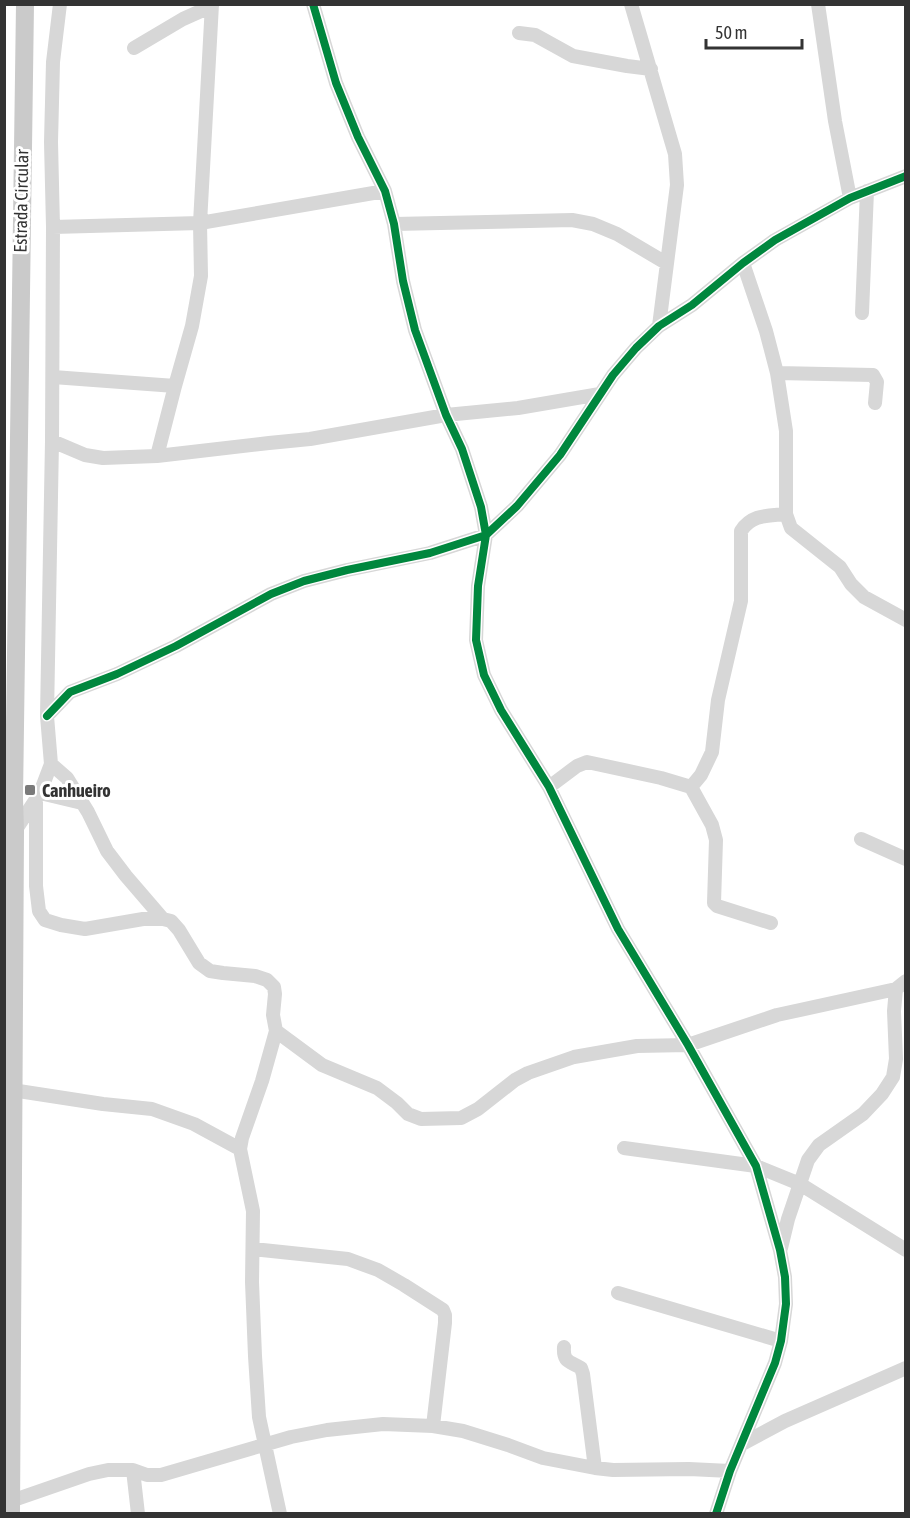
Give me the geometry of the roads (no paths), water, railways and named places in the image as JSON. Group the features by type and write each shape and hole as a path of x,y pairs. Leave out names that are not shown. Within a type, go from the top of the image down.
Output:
{"main road":[{"name":"Estrada Circular","path":"11,1508 15,624 25,4"}],"street":[{"path":"15,831 38,796 51,764 47,716 52,441 51,142 53,62 60,4"},
{"path":"313,4 336,83 358,137 385,191 394,224 403,281 416,330 446,415 462,449 481,507 486,535 478,586 476,640 484,675 501,710 549,787 618,929 688,1045 756,1166 780,1250 785,1277 786,1304 781,1341 775,1363 730,1471 716,1514"},
{"path":"631,4 675,154 677,185 659,326"},
{"path":"818,4 849,198"},
{"path":"134,48 212,5 200,223 201,276 192,327 157,456"},
{"path":"519,33 535,35 573,56 651,69"},
{"path":"47,716 70,692 117,674 176,646 271,594 304,581 430,553 486,535 517,507 560,456 613,375 659,326 692,305 775,240 849,198 906,176"},
{"path":"53,227 200,223 385,191"},
{"path":"862,313 867,191"},
{"path":"394,224 573,220 593,224 617,234 666,263"},
{"path":"743,263 766,331 777,374 786,431 786,514 791,528 840,567 851,584 864,597 906,620"},
{"path":"777,374 873,375 877,382 876,403"},
{"path":"52,377 175,386"},
{"path":"52,441 85,455 103,458 157,456 310,439 446,415 518,408 600,394"},
{"path":"692,788 701,776 712,752 718,700 741,601 741,531 752,519 786,514"},
{"path":"48,683 70,692"},
{"path":"549,787 577,766 587,762 661,778 692,788 712,825 716,840 714,903 717,906 771,923"},
{"path":"51,764 67,778 107,851 163,919"},
{"path":"38,796 82,802"},
{"path":"38,796 36,886 39,911 45,920 85,929 143,920 171,921 199,963 210,971 255,976 267,980 274,987 273,1015 276,1031 240,1149 253,1211 252,1282 259,1417 280,1514"},
{"path":"861,839 906,859"},
{"path":"276,1031 322,1065 377,1088 408,1114 421,1119 461,1118 478,1109 515,1080 574,1057 637,1046 688,1045 777,1014 901,985 894,1011 896,1059 893,1077 882,1094 863,1114 819,1145 808,1160 780,1250"},
{"path":"12,1090 152,1109 194,1124 240,1149"},
{"path":"624,1148 756,1166 800,1184 906,1250"},
{"path":"253,1250 348,1259 378,1270 443,1310 445,1323 434,1426"},
{"path":"618,1293 781,1341"},
{"path":"564,1347 563,1356 581,1368 583,1374 595,1468"},
{"path":"742,1444 785,1421 906,1368"},
{"path":"11,1508 89,1474 108,1470 133,1470 147,1475 161,1475 291,1437 327,1430 382,1424 434,1426 463,1431 543,1458 595,1468 730,1471"},
{"path":"133,1470 138,1514"}],"place":[{"name":"Canhueiro","path":"30,790"}]}
